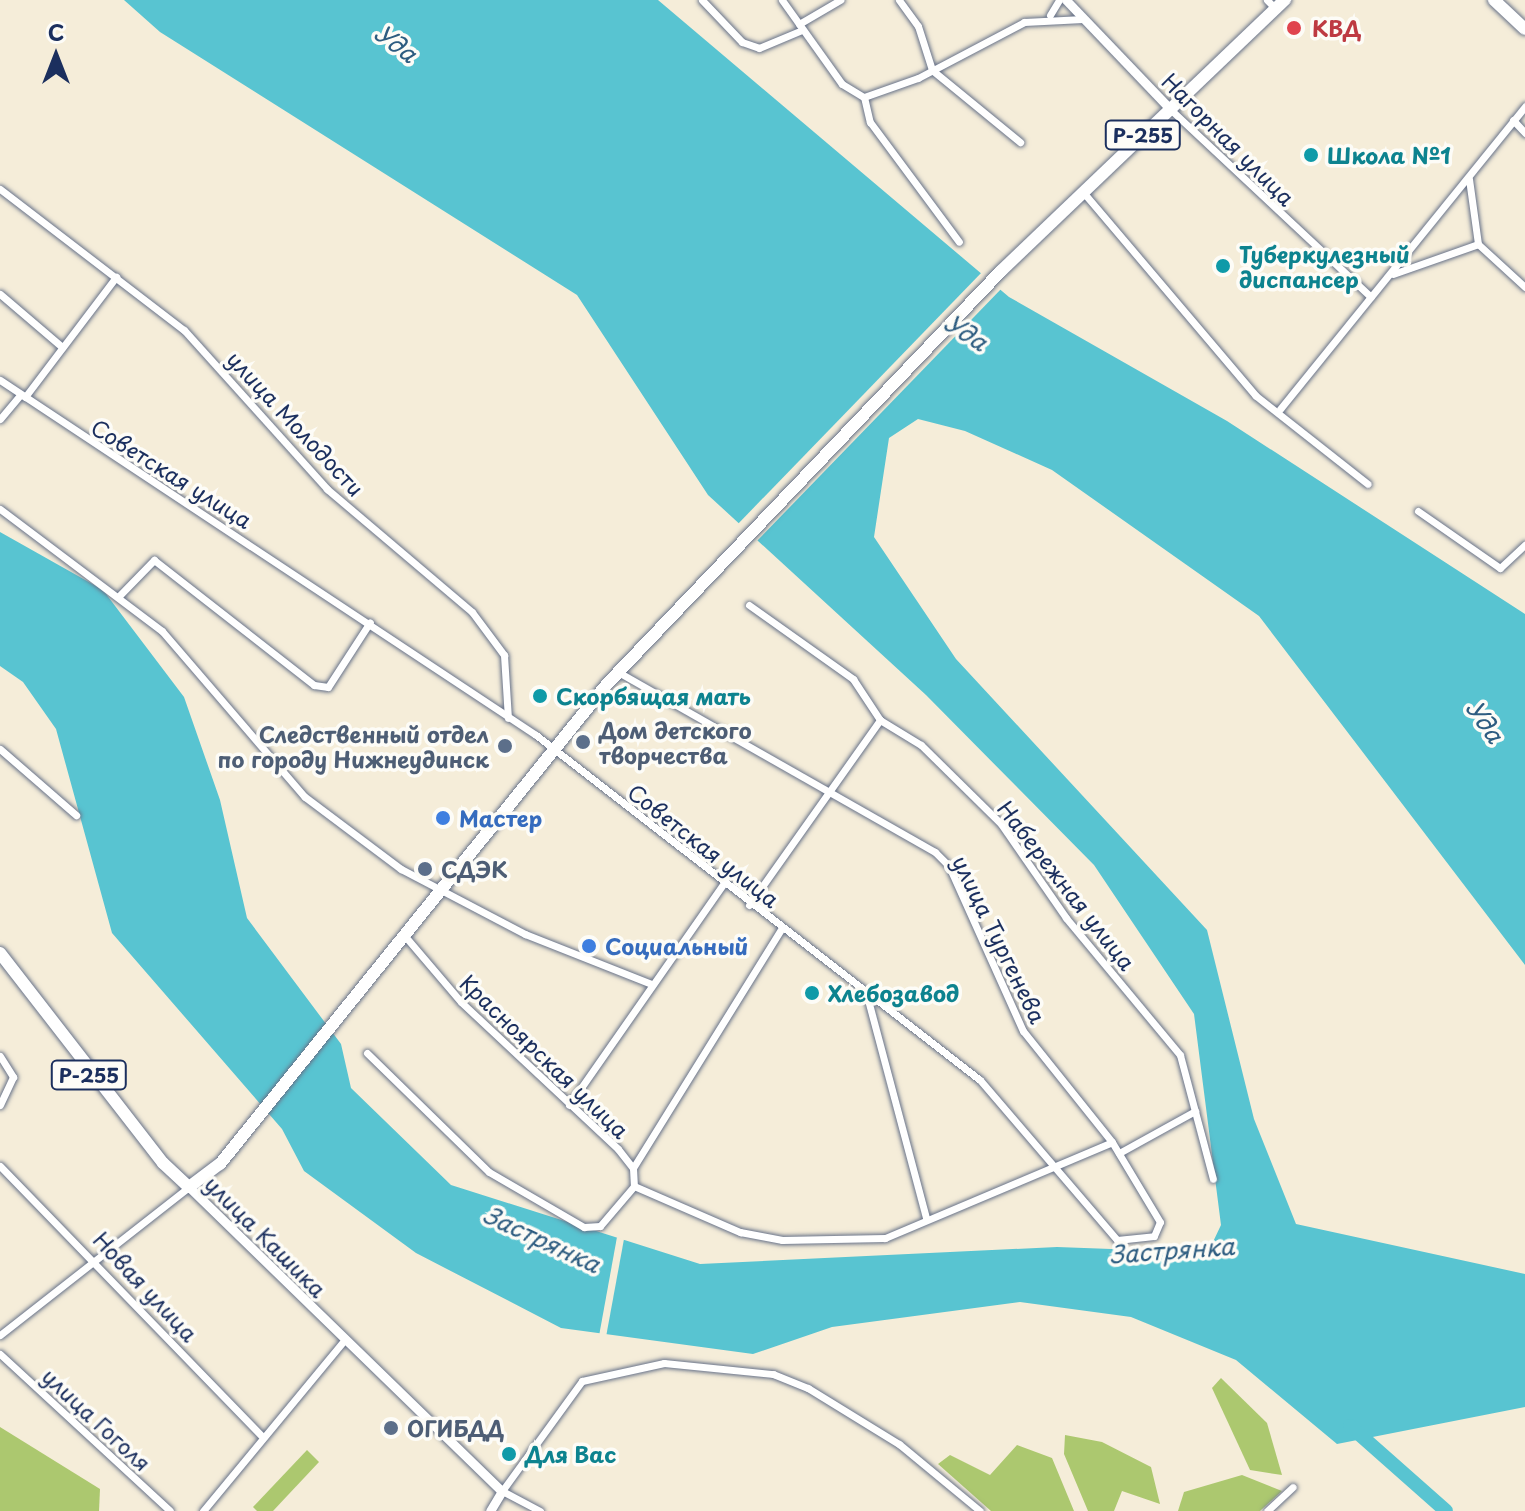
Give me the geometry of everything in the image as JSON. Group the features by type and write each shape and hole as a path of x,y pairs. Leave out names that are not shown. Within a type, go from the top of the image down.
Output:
{"highway":[{"path":"1494,0 1525,29"},
{"name":"Р-255","path":"189,1187 220,1164 363,981 618,672 1001,271 1276,3"},
{"name":"улица Кашика","path":"0,953 102,1092 189,1187"}],"street":[{"path":"702,0 742,42 759,48 800,27 840,0"},
{"path":"782,0 842,84 864,97 870,122 959,242"},
{"path":"899,0 918,26 932,70 1020,142"},
{"path":"1050,15 1059,0"},
{"name":"Нагорная улица","path":"1066,0 1170,109 1371,297"},
{"path":"864,97 932,70 1002,30 1050,15 1084,19"},
{"path":"1280,409 1525,106"},
{"path":"1513,120 1525,133"},
{"path":"1469,177 1478,244 1525,287"},
{"name":"улица Молодости","path":"0,189 184,330 327,489 472,612 504,655 508,718"},
{"path":"1083,192 1256,396 1280,409 1302,439 1368,484"},
{"path":"1389,276 1478,244"},
{"path":"0,419 22,396 116,277"},
{"path":"0,294 62,347"},
{"name":"Советская улица","path":"0,380 370,622 553,748 866,996 980,1080 1117,1240"},
{"path":"0,509 162,631 305,797 435,893 651,984"},
{"path":"1418,511 1500,568 1525,545"},
{"path":"118,597 154,560 314,685 328,687 370,622"},
{"name":"Набережная улица","path":"749,605 853,679 880,720 921,745 1001,824 1066,918 1180,1055 1213,1179"},
{"name":"улица Тургенева","path":"618,672 949,866 1023,1031 1112,1142 1160,1222 1154,1236 1139,1243 1117,1240"},
{"path":"749,905 880,720"},
{"path":"0,749 76,815"},
{"path":"569,1105 723,884"},
{"path":"633,1168 782,928"},
{"name":"Красноярская улица","path":"402,934 461,1002 633,1168 634,1186"},
{"path":"866,996 926,1218"},
{"path":"367,1053 489,1172 584,1227 600,1226 634,1186 675,1208 782,1240 885,1238 926,1218 1112,1142"},
{"path":"0,1056 13,1077 0,1105"},
{"path":"1119,1153 1195,1111"},
{"name":"Новая улица","path":"0,1166 95,1257 261,1435"},
{"path":"0,1335 95,1257 189,1187"},
{"name":"улица Кашика","path":"189,1187 342,1343 502,1491 540,1511"},
{"path":"203,1511 261,1435 342,1343"},
{"name":"улица Гоголя","path":"0,1354 170,1511"},
{"path":"490,1511 582,1381 664,1363 773,1374 899,1444 980,1511"},
{"path":"1267,1511 1293,1487"}],"green space":[{"path":"1221,1378 1267,1423 1282,1475 1250,1470 1212,1388"},
{"path":"0,1427 100,1489 99,1511 0,1511"},
{"path":"1065,1435 1102,1442 1151,1467 1160,1504 1122,1491 1114,1511 1088,1511 1064,1454"},
{"path":"1017,1445 1052,1458 1074,1511 991,1511 938,1464 950,1455 990,1475"},
{"path":"307,1450 319,1462 273,1511 257,1511 253,1507"},
{"path":"1242,1475 1282,1491 1260,1511 1178,1511 1184,1492"}],"water":[{"path":"124,0 658,0 1009,297 1227,421 1525,614 1525,965 1259,616 1052,470 965,431 918,419 889,438 874,537 956,659 1207,930 1254,1119 1296,1224 1525,1274 1525,1407 1337,1444 1236,1360 1131,1317 1020,1302 832,1327 753,1354 561,1328 416,1253 304,1171 282,1129 112,933 56,729 23,682 0,666 0,532 103,590 184,697 220,800 247,918 341,1044 351,1088 451,1185 700,1264 1057,1247 1193,1252 1212,1244 1221,1225 1194,1014 1094,865 926,695 708,495 577,295 160,32"}],"pier":[{"path":"983,271 1003,287 755,543 736,526"},
{"path":"617,1237 624,1239 606,1337 599,1336"}],"waterway":[{"path":"1350,1426 1446,1511"}],"place":[{"name":"КВД","path":"1294,28"},
{"name":"Школа №1","path":"1311,155"},
{"name":"Туберкулезный диспансер","path":"1223,266"},
{"name":"Скорбящая мать","path":"540,696"},
{"name":"Дом детского творчества","path":"583,742"},
{"name":"Следственный отдел по городу Нижнеудинск","path":"505,746"},
{"name":"Мастер","path":"443,818"},
{"name":"СДЭК","path":"425,869"},
{"name":"Социальный","path":"589,946"},
{"name":"Хлебозавод","path":"812,993"},
{"name":"ОГИБДД","path":"391,1428"},
{"name":"Для Вас","path":"509,1454"}],"water label":[{"name":"Уда","path":"396,43"},
{"name":"Уда","path":"966,332"},
{"name":"Уда","path":"1485,721"},
{"name":"Застрянка","path":"542,1239"},
{"name":"Застрянка","path":"1172,1250"}]}
